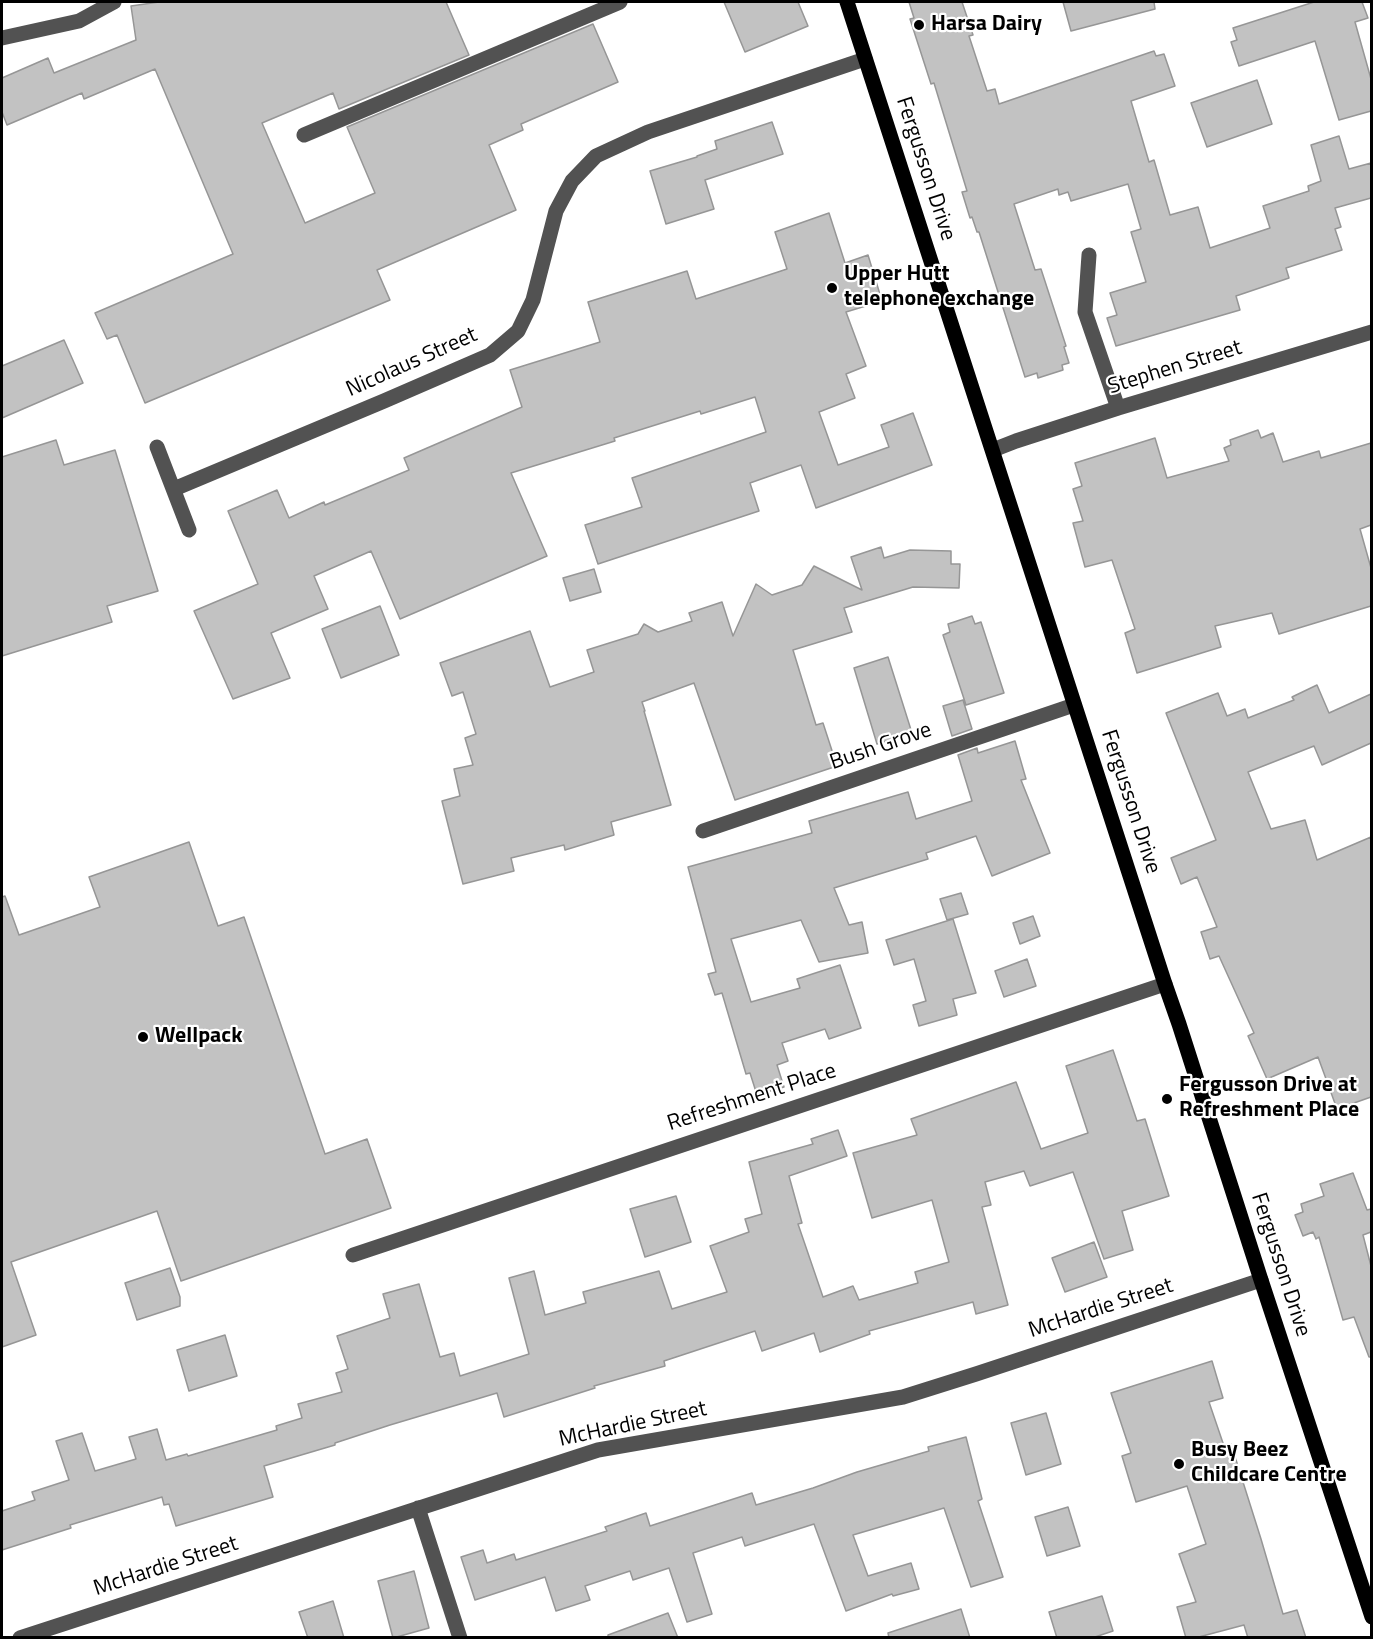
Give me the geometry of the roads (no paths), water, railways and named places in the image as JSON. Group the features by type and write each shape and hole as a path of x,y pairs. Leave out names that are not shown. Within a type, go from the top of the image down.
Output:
{"main road":[{"name":"Fergusson Drive","path":"847,2 1371,1617"}],"street":[{"path":"2,38 79,21 114,2"},
{"path":"304,135 620,2"},
{"name":"Nicolaus Street","path":"174,489 490,355 518,331 533,300 556,211 572,181 596,156 648,132 865,59"},
{"path":"1089,255 1085,312 1118,408"},
{"name":"Stephen Street","path":"993,450 1118,408 1371,332"},
{"path":"157,447 189,530"},
{"name":"Bush Grove","path":"703,831 1074,705"},
{"name":"Refreshment Place","path":"353,1255 1165,984"},
{"name":"McHardie Street","path":"20,1638 598,1450 903,1397 1261,1280"},
{"path":"418,1509 460,1638"}],"place":[{"name":"Harsa Dairy","path":"919,25"},
{"name":"Upper Hutt telephone exchange","path":"832,288"},
{"name":"Wellpack","path":"143,1037"},
{"name":"Fergusson Drive at Refreshment Place","path":"1167,1099"},
{"name":"Busy Beez Childcare Centre","path":"1179,1464"}]}
